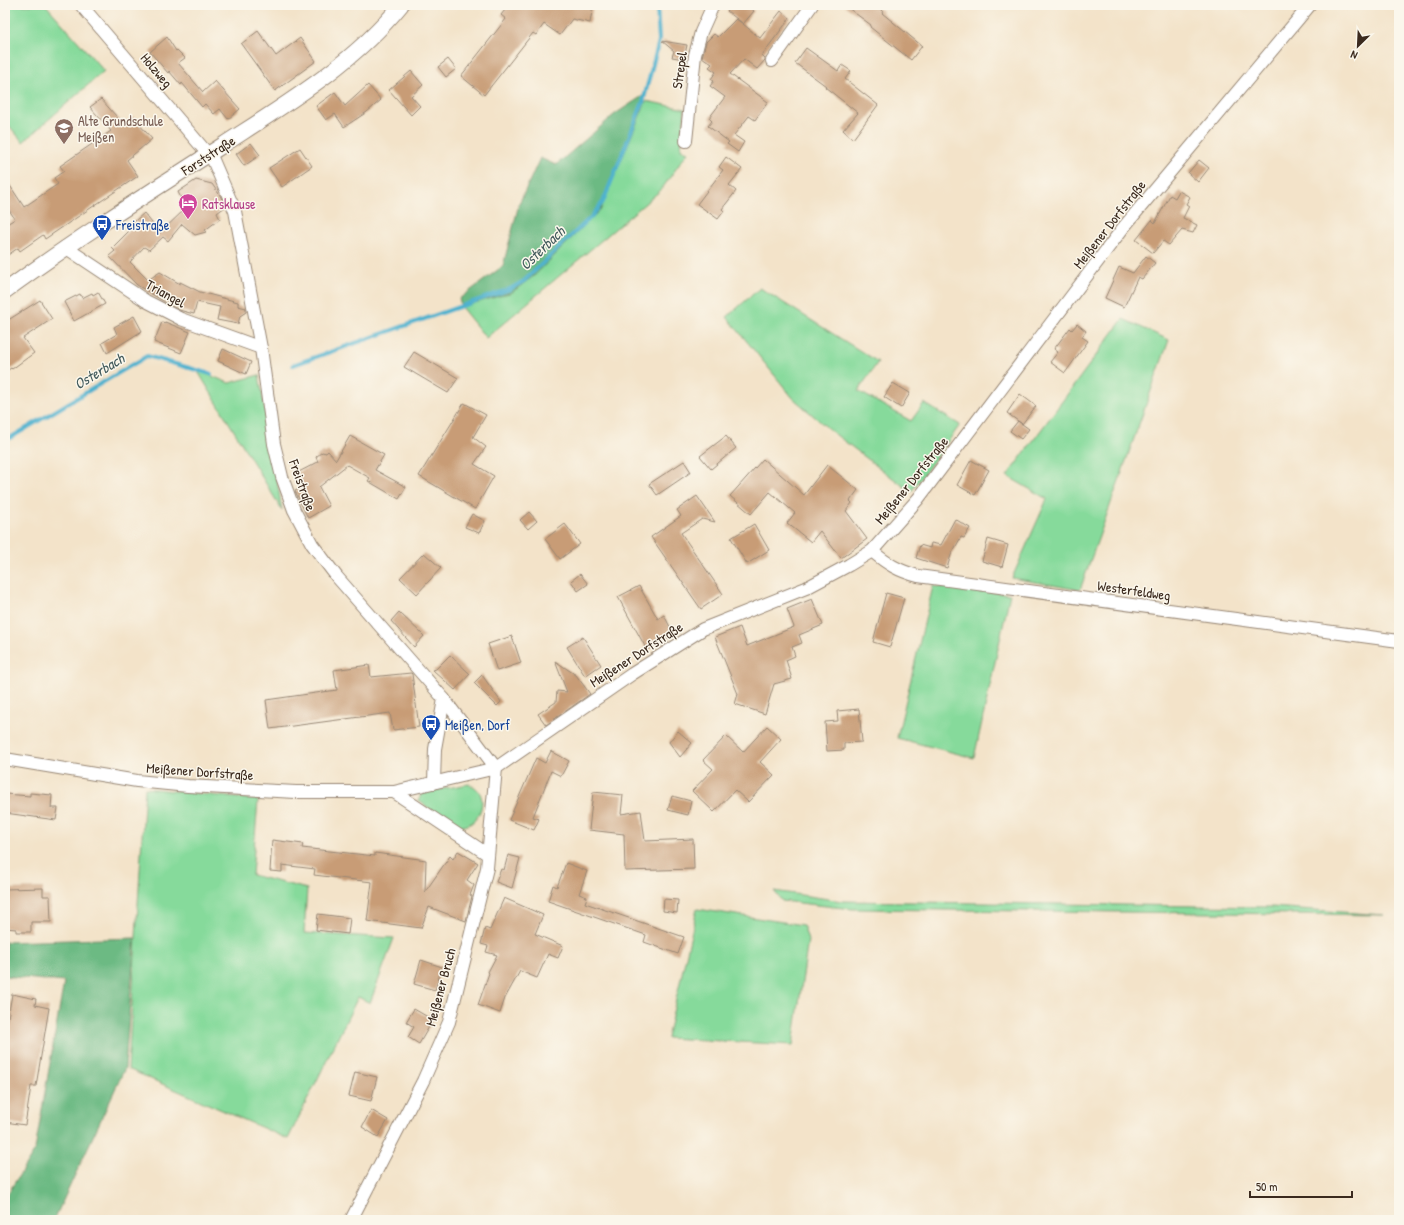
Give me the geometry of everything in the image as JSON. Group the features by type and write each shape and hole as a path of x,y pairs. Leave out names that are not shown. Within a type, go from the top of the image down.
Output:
{"street":[{"name":"Holzweg","path":"81,5 208,154"},
{"name":"Forststraße","path":"5,291 65,246 270,115 332,71 364,44 401,5"},
{"name":"Strepel","path":"686,141 695,55 702,32 713,5"},
{"path":"772,61 812,5"},
{"name":"Meißener Dorfstraße","path":"5,759 136,781 188,786 296,792 394,792 434,783 496,768 632,674 703,629 806,588 872,551 918,499 1123,228 1310,5"},
{"name":"Freistraße","path":"208,154 220,173 235,211 261,348 274,444 282,478 294,510 312,544 337,577 444,699 496,768"},
{"name":"Triangel","path":"65,246 146,301 174,315 261,348"},
{"name":"Westerfeldweg","path":"872,551 897,570 918,576 1399,641"},
{"path":"434,783 435,749 444,699"},
{"name":"Meißener Bruch","path":"351,1220 423,1081 449,1022 486,868 496,768"},
{"path":"394,792 487,854"}],"green space":[{"path":"5,5 46,5 104,71 23,142 5,121"},
{"path":"647,93 601,209 536,274 512,292 461,307 459,299 503,266 519,204 540,158 556,165 615,114"},
{"path":"646,101 685,109 681,149 688,152 661,190 486,338 461,307 512,292 536,274 601,209"},
{"path":"760,288 878,362 858,391 911,421 924,403 960,425 911,492 831,431 793,398 727,317"},
{"path":"1123,319 1169,340 1080,590 1012,578 1047,499 1007,476"},
{"path":"197,370 229,383 259,375 282,510"},
{"path":"933,586 1010,594 974,758 897,738"},
{"path":"469,784 477,789 482,799 482,805 478,816 474,821 464,826 453,824 419,801 421,793"},
{"path":"145,788 258,800 252,875 307,889 304,933 394,938 370,1003 358,997 288,1139 128,1069"},
{"path":"774,891 842,901 1272,907 1384,915 852,909 782,901"},
{"path":"697,909 803,925 808,940 793,1045 667,1038"},
{"path":"135,938 125,1068 54,1220 5,1220 5,1198 35,1150 64,982 5,976 5,942"}],"building":[{"path":"509,5 593,5 590,23 572,19 560,35 544,24 536,35 533,33 484,95 461,76 506,19 501,15"},
{"path":"732,5 747,5 754,11 743,24 760,38 781,11 790,18 762,55 765,60 757,69 744,59 730,74 768,102 755,120 749,116 734,135 744,142 738,152 727,144 729,142 708,126 712,121 709,118 725,97 710,86 714,81 711,79 716,72 709,67 712,64 702,57 706,42 714,34 718,37 736,19 742,23 727,11"},
{"path":"844,5 875,5 883,11 882,13 922,46 911,60 870,27 871,25"},
{"path":"258,31 276,56 300,38 316,61 275,91 241,44"},
{"path":"167,37 176,51 177,50 185,58 178,63 203,92 215,81 240,109 228,119 220,109 214,114 205,104 202,107 182,83 181,85 169,71 168,73 150,52"},
{"path":"662,41 687,45 684,59 672,57 674,51"},
{"path":"806,48 838,71 842,65 851,71 845,79 878,105 853,139 843,130 858,113 825,87 826,86 795,63"},
{"path":"448,59 456,69 446,77 438,67"},
{"path":"411,71 423,85 411,96 420,106 411,115 389,90"},
{"path":"368,85 381,100 367,112 344,127 335,114 326,120 316,106 335,92 345,106"},
{"path":"101,99 124,125 133,117 152,139 127,160 138,176 45,239 43,235 20,251 18,248 5,257 5,225 15,219 5,204 5,178 24,207 58,184 54,178 64,171 60,166 111,131 90,107"},
{"path":"251,143 260,155 244,166 236,154"},
{"path":"300,148 312,166 282,187 269,168"},
{"path":"726,157 742,169 729,185 736,191 722,209 724,211 718,219 697,204 723,170 719,167"},
{"path":"1199,160 1209,168 1198,182 1188,173"},
{"path":"196,180 212,184 221,197 225,207 217,213 220,219 205,230 206,232 195,235 182,224 168,241 163,237 149,250 144,247 130,262 148,280 160,272 180,284 180,282 200,292 238,302 238,306 246,308 246,312 240,316 238,324 217,320 220,307 197,302 194,314 179,310 137,285 109,256 115,251 112,248 131,229 128,227 144,213 160,233 186,208 178,192"},
{"path":"1179,191 1190,197 1186,204 1189,206 1183,218 1197,225 1193,233 1182,230 1169,245 1163,241 1153,253 1136,240 1152,220 1155,223 1170,195 1175,198"},
{"path":"1146,256 1155,263 1142,279 1138,277 1124,307 1105,298 1119,267 1133,273"},
{"path":"98,292 105,304 74,321 64,302 80,294 82,298"},
{"path":"40,300 52,319 23,338 34,353 12,369 11,368 5,372 5,322"},
{"path":"134,316 142,331 107,353 102,343 117,334 114,327"},
{"path":"162,322 190,332 181,353 154,342"},
{"path":"1077,324 1086,331 1082,337 1088,341 1065,373 1050,362 1058,352 1054,349 1070,328 1072,330"},
{"path":"223,349 251,362 246,374 218,361"},
{"path":"414,352 458,378 448,393 404,367"},
{"path":"893,383 910,393 901,408 884,397"},
{"path":"1020,394 1036,406 1022,424 1007,413"},
{"path":"464,403 486,415 473,437 486,447 474,464 494,476 475,509 419,476"},
{"path":"1018,421 1029,429 1021,439 1010,431"},
{"path":"350,436 384,455 375,470 406,487 399,499 368,481 370,478 347,465 319,487 329,506 308,518 295,491 301,488 295,474 318,462 316,457 322,452 326,453 328,451 336,460"},
{"path":"726,436 736,448 711,469 700,456"},
{"path":"763,459 804,495 827,465 858,490 850,501 852,503 846,511 867,539 841,558 820,531 811,542 787,523 795,513 770,492 751,514 730,496"},
{"path":"971,460 989,470 975,495 957,485"},
{"path":"684,461 691,472 657,495 649,484"},
{"path":"697,496 715,522 702,519 681,533 723,594 701,609 651,537 681,516 677,510"},
{"path":"529,512 537,521 528,529 520,520"},
{"path":"472,514 485,521 479,533 465,527"},
{"path":"955,519 970,528 964,538 961,537 951,555 947,568 916,558 920,545 930,548 931,543 941,545"},
{"path":"565,524 580,544 560,559 545,539"},
{"path":"754,524 769,550 747,564 731,538"},
{"path":"988,539 1008,545 1002,567 982,561"},
{"path":"424,553 441,568 417,594 400,578"},
{"path":"580,574 588,584 578,591 571,581"},
{"path":"639,586 658,619 664,615 674,635 647,650 618,597"},
{"path":"886,593 904,598 890,647 873,642"},
{"path":"812,599 823,625 799,635 802,643 792,647 795,656 786,660 792,679 774,684 765,714 735,704 738,694 715,637 740,627 747,646 794,627 787,609"},
{"path":"399,612 424,636 414,647 391,621"},
{"path":"512,636 521,663 497,671 488,644"},
{"path":"583,637 601,665 585,676 567,647"},
{"path":"450,655 470,674 455,690 433,670 436,669"},
{"path":"555,661 576,675 590,694 546,725 538,714 556,702 557,691 567,692"},
{"path":"369,665 371,677 412,674 419,727 393,730 390,713 270,729 266,700 337,690 334,670"},
{"path":"482,675 501,702 497,706 474,683"},
{"path":"859,709 862,742 844,743 844,750 827,751 825,722 838,721 837,711"},
{"path":"767,726 781,739 760,762 774,775 748,802 735,790 714,812 692,791 713,769 703,760 726,736 743,752"},
{"path":"678,731 692,743 680,757 669,742"},
{"path":"551,751 569,761 561,776 551,771 533,817 539,819 534,830 509,820 536,758 545,763"},
{"path":"593,792 623,795 621,814 641,811 645,841 693,839 694,869 625,871 624,834 589,830"},
{"path":"30,793 52,795 51,808 58,808 56,820 5,813 5,794 30,796"},
{"path":"672,796 691,801 688,815 668,810"},
{"path":"272,840 303,844 302,848 375,856 375,853 426,860 425,892 450,856 453,859 458,851 478,863 467,880 474,885 470,895 472,896 466,921 429,907 421,928 367,921 372,882 314,875 315,869 282,865 282,872 270,871"},
{"path":"508,855 520,858 512,888 496,882 501,869 504,870"},
{"path":"566,863 587,871 579,894 587,897 585,903 684,937 678,954 644,942 646,935 548,901 553,885 557,887"},
{"path":"43,888 43,896 50,896 51,922 31,922 31,932 16,932 16,929 5,928 5,889"},
{"path":"504,898 543,915 535,934 563,946 558,958 548,954 537,978 520,971 505,998 500,1013 478,1005 489,973 488,972 497,955 486,952 488,946 481,944 485,928 490,930"},
{"path":"664,899 678,900 677,913 663,911"},
{"path":"318,914 350,918 348,934 316,930"},
{"path":"421,960 442,967 435,990 414,984"},
{"path":"12,994 36,999 35,1005 49,1008 36,1086 31,1086 25,1125 5,1122 5,1036"},
{"path":"414,1009 433,1020 419,1044 408,1037 414,1027 406,1022"},
{"path":"355,1072 377,1077 371,1101 349,1096"},
{"path":"371,1110 388,1120 378,1137 362,1127"}],"waterway":[{"name":"Osterbach","path":"293,365 510,289 524,281 591,217 603,202 643,102 659,41 657,5"},
{"name":"Osterbach","path":"5,441 147,356 211,374"}],"place":[{"name":"Alte Grundschule Meißen","path":"64,145"},
{"name":"Ratsklause","path":"188,220"},
{"name":"Freistraße","path":"102,241"},
{"name":"Meißen, Dorf","path":"431,741"}]}
